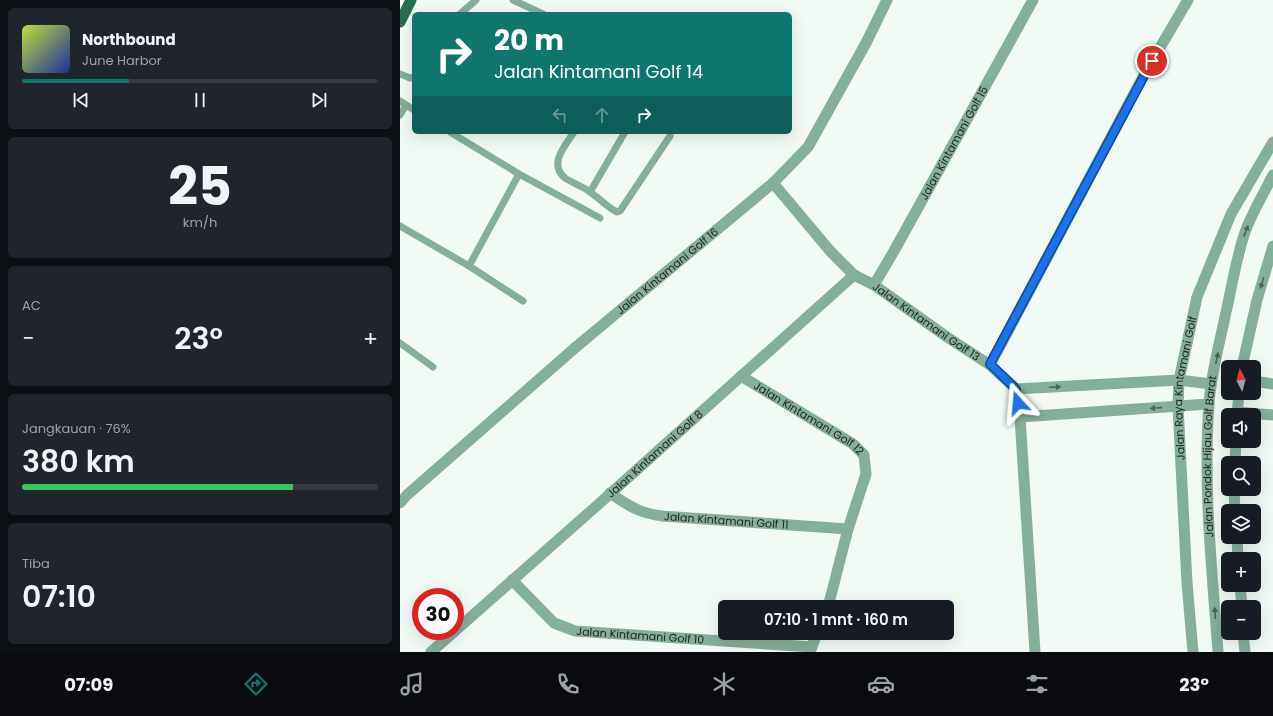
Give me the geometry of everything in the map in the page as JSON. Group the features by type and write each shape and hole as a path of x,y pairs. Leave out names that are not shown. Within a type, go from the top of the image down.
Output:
{"main road":[{"path":"400,22 411,0"}],"street":[{"name":"Jalan Kintamani Golf 16","path":"400,503 407,495 576,347 773,183 808,147 866,43 887,0"},
{"name":"Jalan Kintamani Golf 15","path":"874,285 894,252 1033,0"},
{"path":"990,364 1145,73 1188,0"},
{"name":"Jalan Raya Kintamani Golf","path":"1193,652 1187,575 1178,406 1179,380 1197,297 1231,214 1273,142"},
{"name":"Jalan Pondok Hijau Golf Barat","path":"1218,652 1207,495 1209,404 1211,384 1244,234 1273,175"},
{"name":"Jalan Kintamani Golf 13","path":"773,183 831,252 854,275 874,285 947,337 990,364 1016,389"},
{"path":"1244,360 1257,300 1273,246"},
{"name":"Jalan Kintamani Golf 8","path":"464,623 854,275"},
{"name":"Jalan Kintamani Golf 12","path":"741,376 853,444 864,455 866,474 848,528 830,600"},
{"path":"1035,652 1020,417 1016,389 1179,380 1211,384"},
{"path":"1261,382 1273,384"},
{"path":"1020,417 1209,404"},
{"path":"1261,414 1273,415"},
{"name":"Jalan Kintamani Golf 11","path":"610,493 630,507 647,514 848,528"},
{"name":"Jalan Kintamani Golf 10","path":"512,580 554,623 575,631 811,649"},
{"name":"Jalan Kintamani Golf 8","path":"431,652 445,640"},
{"path":"1244,640 1245,652"}],"lane":[{"path":"462,12 476,0"},
{"path":"513,0 539,12"},
{"path":"400,74 412,78"},
{"path":"400,115 403,103 412,109"},
{"path":"453,134 519,174 600,218"},
{"path":"573,134 559,156 557,163 558,170 566,178 590,192 616,212 620,211 670,136"},
{"path":"590,192 624,134"},
{"path":"469,266 519,174"},
{"path":"400,226 469,266 523,301"},
{"path":"400,343 433,368"}],"route":[{"path":"1018,403 1016,389 990,364 1152,61"}]}
